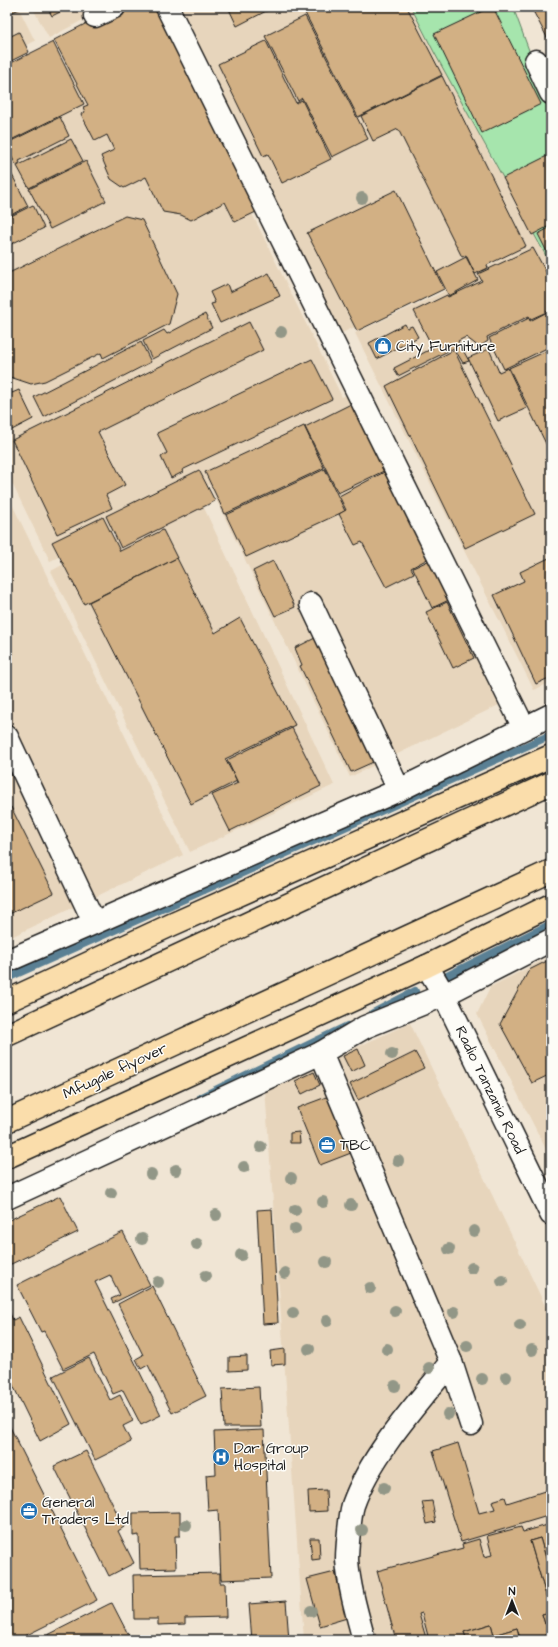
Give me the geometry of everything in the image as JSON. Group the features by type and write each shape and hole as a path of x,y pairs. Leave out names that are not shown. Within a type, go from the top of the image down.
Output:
{"highway":[{"path":"7,1001 171,925 551,756"},
{"path":"7,1035 551,783"},
{"name":"Mfugale flyover","path":"7,1121 551,871"},
{"path":"7,1157 427,966 551,905"}],"street":[{"path":"167,7 524,728"},
{"path":"536,61 551,93"},
{"path":"311,604 399,790"},
{"path":"7,961 399,790 551,715"},
{"path":"8,739 15,775 94,922"},
{"path":"7,1198 321,1053 365,1027 444,995 551,940"},
{"name":"Radio Tanzania Road","path":"427,966 444,995 551,1214"},
{"path":"321,1053 451,1362 471,1424"},
{"path":"364,1640 353,1599 347,1559 353,1506 374,1464 404,1420 451,1362"}],"shaded area":[{"path":"7,7 18,7 35,41 7,55"},
{"path":"32,7 107,7 49,38"},
{"path":"164,7 420,7 493,163 551,135 551,682 534,690 355,333 439,294 524,246 436,291 337,335"},
{"path":"158,22 342,397 355,391 503,703 350,777 209,485 50,561 7,473 7,95"},
{"path":"197,493 334,785 190,852 51,571"},
{"path":"7,494 183,855 7,939"},
{"path":"551,956 551,1159 477,1014 490,987"},
{"path":"410,1023 551,1318 551,1640 304,1640 265,1089"}],"green space":[{"path":"411,7 513,7 551,110 551,265 434,52"}],"building":[{"path":"7,7 23,7 7,15"},
{"path":"47,7 70,7 52,16"},
{"path":"118,7 152,7 158,13 256,212 235,222 225,202 191,220 181,215 163,212 146,177 124,188 111,179 101,156 114,150 107,135 95,141 81,114 85,112 83,107 88,105 54,40"},
{"path":"228,7 274,7 237,26"},
{"path":"302,7 407,7 442,75 358,117"},
{"path":"493,7 541,104 482,133 434,34"},
{"path":"536,7 551,7 551,45 532,9"},
{"path":"305,16 368,139 332,157 302,98 298,101 265,36"},
{"path":"19,32 29,52 7,63 7,38"},
{"path":"266,41 296,103 302,100 331,159 282,183 268,154 263,156 218,64"},
{"path":"53,42 84,104 7,142 7,65"},
{"path":"442,76 526,246 487,265 488,268 475,274 466,255 462,257 398,129 373,141 361,116"},
{"path":"60,117 69,136 19,161 20,163 16,165 7,148 7,143"},
{"path":"71,139 83,161 29,188 17,166"},
{"path":"551,154 551,225 532,235 503,178"},
{"path":"7,155 11,164 7,166"},
{"path":"86,161 106,201 50,229 29,189"},
{"path":"9,169 28,206 7,217 7,171"},
{"path":"396,190 444,289 357,331 307,233"},
{"path":"33,205 44,228 7,246 7,218"},
{"path":"125,216 142,220 177,294 169,324 103,358 101,353 45,381 31,384 7,376 7,274"},
{"path":"551,227 551,254 549,256 538,234"},
{"path":"533,248 551,281 551,310 531,319 529,316 487,337 488,341 479,347 466,337 458,341 469,361 463,363 454,348 398,376 394,368 433,348 414,311 447,295 448,297 482,281 478,274"},
{"path":"466,257 478,280 449,296 437,272"},
{"path":"269,273 280,296 220,323 211,304 215,303 210,292 227,284 230,292"},
{"path":"551,310 551,346 504,369 489,338 529,318 530,321"},
{"path":"205,314 212,328 152,359 143,341 164,330 167,334"},
{"path":"249,322 263,350 98,432 125,485 106,495 112,508 57,534 12,440"},
{"path":"405,324 407,328 412,326 418,337 377,359 369,343"},
{"path":"141,342 151,362 44,417 34,397"},
{"path":"489,349 499,372 508,368 527,408 498,421 468,358"},
{"path":"551,349 551,454 509,368"},
{"path":"454,350 535,514 465,548 386,386"},
{"path":"312,359 332,399 182,470 183,472 171,478 161,457 167,453 157,433"},
{"path":"7,386 12,393 19,390 33,419 10,431 7,425"},
{"path":"355,402 388,469 338,493 305,427"},
{"path":"304,426 324,468 225,514 205,472"},
{"path":"325,469 345,511 246,557 226,515"},
{"path":"199,470 215,501 121,548 106,516"},
{"path":"388,470 433,556 411,568 414,573 386,587 362,542 355,545 339,514 346,510 339,496"},
{"path":"103,517 120,551 163,530 177,558 84,604 52,542"},
{"path":"551,557 551,677 536,684 494,595 524,581 520,572"},
{"path":"177,558 215,633 240,618 295,725 225,759 237,781 191,804 89,602"},
{"path":"432,559 451,599 432,608 413,568"},
{"path":"273,561 295,607 275,616 253,571"},
{"path":"447,602 474,658 453,668 426,612"},
{"path":"315,638 380,759 351,772 300,666 302,665 295,648"},
{"path":"292,728 321,786 230,831 212,795 238,783 227,760"},
{"path":"11,807 54,893 7,915 7,808"},
{"path":"551,959 551,1074 532,1083 500,1024 529,970"},
{"path":"358,1049 365,1065 351,1072 343,1056"},
{"path":"415,1052 424,1068 358,1100 350,1084"},
{"path":"314,1072 320,1085 302,1094 295,1081"},
{"path":"329,1096 351,1153 320,1165 297,1108"},
{"path":"299,1132 300,1143 290,1143 290,1133"},
{"path":"60,1196 78,1232 7,1266 7,1221"},
{"path":"272,1209 278,1323 263,1324 257,1210"},
{"path":"123,1232 150,1285 113,1303 111,1299 120,1295 110,1275 95,1282 161,1415 141,1425 123,1390 113,1394 94,1354 63,1369 44,1331 41,1332 17,1285"},
{"path":"152,1286 206,1396 172,1413 148,1365 141,1369 136,1359 143,1355 118,1304"},
{"path":"7,1307 13,1320 19,1317 71,1424 40,1441 7,1373"},
{"path":"285,1349 285,1364 271,1365 270,1351"},
{"path":"247,1356 247,1370 229,1371 229,1357"},
{"path":"89,1358 110,1400 120,1395 133,1421 123,1426 131,1442 95,1460 53,1376"},
{"path":"259,1387 261,1427 224,1427 222,1389"},
{"name":"General Traders Ltd","path":"7,1421 97,1600 17,1640 7,1640"},
{"path":"264,1430 271,1578 221,1580 218,1510 208,1511 206,1475 216,1474 214,1432"},
{"path":"458,1443 479,1513 495,1509 492,1501 505,1497 507,1503 551,1489 551,1515 461,1542 433,1451"},
{"path":"86,1451 124,1527 118,1531 134,1563 109,1576 54,1466"},
{"path":"326,1490 327,1511 309,1512 308,1491"},
{"path":"432,1501 436,1522 427,1524 422,1502"},
{"path":"180,1512 180,1536 175,1536 176,1568 140,1569 139,1535 133,1536 133,1513"},
{"path":"551,1524 551,1575 540,1538 530,1541 551,1612 542,1614 545,1624 551,1623 551,1640 518,1640 520,1639 517,1628 494,1635 491,1624 464,1632 467,1640 429,1640 422,1613 419,1614 426,1638 419,1640 396,1640 377,1571 463,1548 462,1544 479,1539 484,1557 492,1555 487,1536 521,1527 523,1532"},
{"path":"310,1538 319,1538 320,1559 312,1560"},
{"path":"540,1538 551,1575 551,1612 530,1541"},
{"path":"335,1572 347,1618 320,1626 307,1579"},
{"path":"220,1573 220,1583 225,1583 226,1617 185,1618 185,1624 158,1625 158,1619 134,1619 133,1575"},
{"path":"286,1601 289,1640 252,1640 249,1604"},
{"path":"112,1603 131,1640 38,1640 109,1604"},
{"path":"551,1612 551,1623 545,1624 542,1614"},
{"path":"491,1624 494,1635 517,1628 520,1639 467,1640 464,1632"}],"waterway":[{"path":"7,978 551,735"},
{"path":"437,981 551,924"},
{"path":"373,1013 415,991"},
{"path":"201,1097 347,1026"}],"place":[{"name":"City Furniture","path":"383,346"},
{"name":"TBC","path":"327,1145"},
{"name":"Dar Group Hospital","path":"221,1457"},
{"name":"General Traders Ltd","path":"29,1511"}]}
